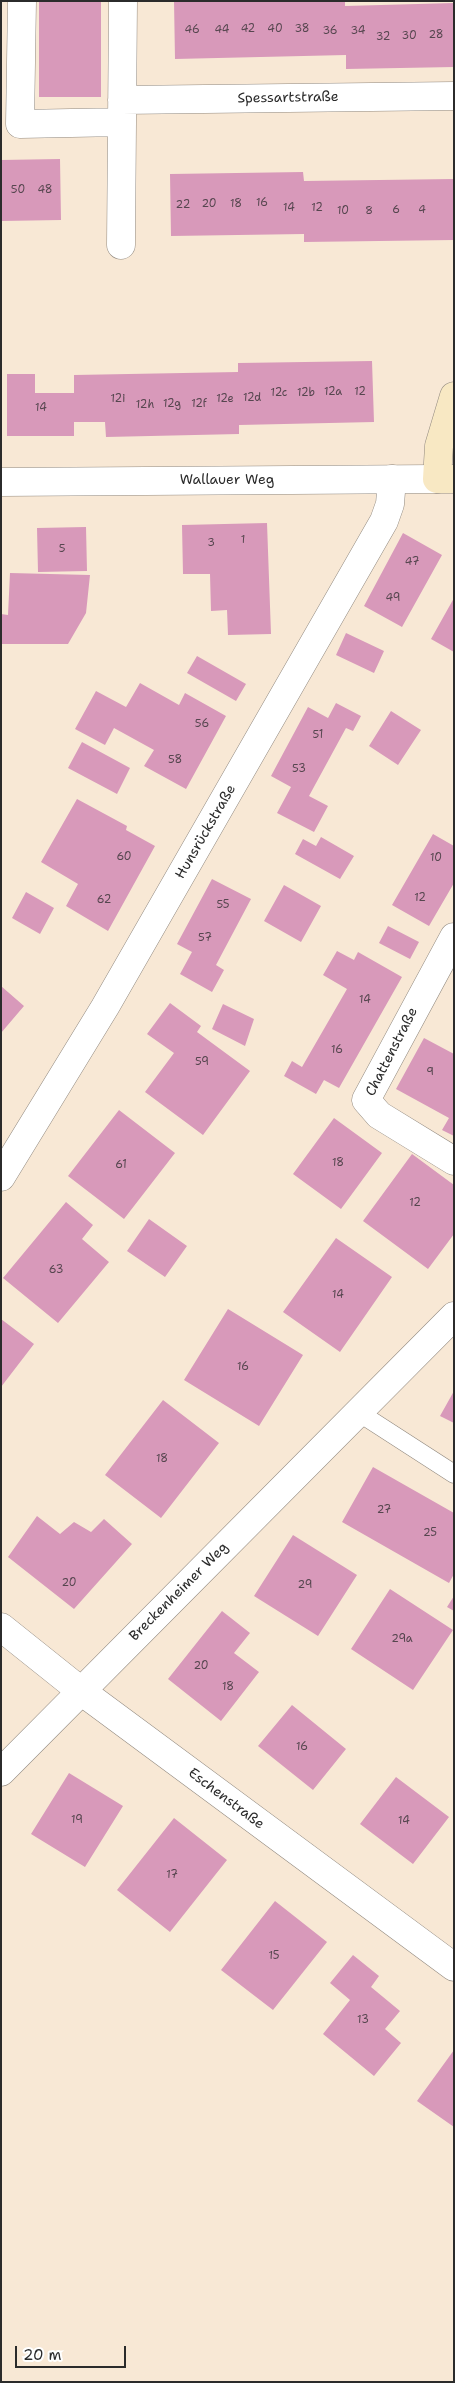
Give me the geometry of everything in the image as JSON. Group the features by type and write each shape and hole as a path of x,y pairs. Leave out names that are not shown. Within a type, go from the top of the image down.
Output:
{"main road":[{"path":"445,479 439,446 454,396"}],"street":[{"name":"Spessartstraße","path":"22,1 20,124 122,111 454,96"},
{"path":"121,245 123,1"},
{"name":"Hunsrückstraße","path":"1,1177 105,1007 384,521 390,504 392,479"},
{"name":"Wallauer Weg","path":"1,482 445,479"},
{"name":"Chattenstraße","path":"454,936 366,1100 379,1115 454,1161"},
{"name":"Breckenheimer Weg","path":"1,1772 454,1316"},
{"name":"Eschenstraße","path":"1,1627 81,1691 454,1967"}],"lane":[{"path":"358,1412 454,1474"}],"building":[{"path":"39,1 101,1 101,97 39,97"},
{"path":"174,1 345,1 345,6 454,3 454,67 346,69 346,55 175,59"},
{"path":"60,159 61,220 1,221 1,160"},
{"path":"303,172 304,181 454,179 454,240 304,242 304,234 171,236 170,174"},
{"path":"372,361 374,422 239,425 239,434 106,437 105,422 74,422 74,436 7,436 7,374 35,374 35,393 74,393 74,375 238,372 238,363"},
{"path":"267,523 271,634 228,635 227,610 211,611 210,574 183,574 182,525"},
{"path":"86,527 87,571 38,572 37,528"},
{"path":"403,533 442,555 402,627 364,606"},
{"path":"10,573 90,575 86,613 68,644 1,644 1,614 8,615"},
{"path":"454,598 454,652 431,639"},
{"path":"346,633 384,651 374,673 336,655"},
{"path":"197,656 246,684 236,701 187,673"},
{"path":"140,683 179,705 185,693 226,716 186,789 144,766 154,750 114,728 105,745 75,729 96,691 126,707"},
{"path":"336,703 361,716 353,731 346,728 309,796 328,806 314,832 277,813 291,787 271,776 308,707 328,718"},
{"path":"391,711 421,730 398,765 369,746"},
{"path":"82,742 130,768 117,794 68,768"},
{"path":"77,799 127,826 126,830 155,846 108,931 66,906 78,884 41,862"},
{"path":"433,834 454,846 454,883 429,926 392,905"},
{"path":"321,837 354,856 340,879 295,854 303,839 316,846"},
{"path":"212,879 251,899 216,965 224,970 212,992 180,974 192,952 177,944"},
{"path":"284,885 321,906 301,942 264,921"},
{"path":"26,892 54,908 40,934 12,918"},
{"path":"388,926 419,942 410,959 379,943"},
{"path":"337,951 354,960 358,952 402,977 339,1088 324,1080 316,1094 284,1076 292,1061 302,1067 347,989 323,975"},
{"path":"1,986 24,1006 1,1033"},
{"path":"170,1003 201,1026 197,1032 250,1071 203,1135 145,1092 174,1053 147,1034"},
{"path":"223,1004 254,1019 245,1046 212,1029"},
{"path":"424,1038 454,1054 454,1136 442,1130 449,1118 396,1089"},
{"path":"119,1110 175,1153 124,1219 68,1176"},
{"path":"334,1118 382,1153 341,1209 293,1174"},
{"path":"412,1154 454,1185 454,1234 428,1269 363,1221"},
{"path":"66,1202 93,1225 82,1239 109,1262 58,1323 3,1278"},
{"path":"149,1219 187,1246 165,1277 127,1251"},
{"path":"336,1238 392,1277 340,1352 283,1312"},
{"path":"228,1309 303,1355 259,1426 184,1380"},
{"path":"1,1319 34,1344 1,1387"},
{"path":"454,1391 454,1423 440,1416"},
{"path":"163,1400 219,1443 161,1518 105,1475"},
{"path":"373,1467 454,1513 454,1574 449,1583 342,1522"},
{"path":"37,1516 60,1534 74,1522 91,1532 104,1519 132,1544 74,1609 8,1557"},
{"path":"293,1535 357,1575 318,1636 254,1596"},
{"path":"390,1589 453,1630 413,1690 351,1649"},
{"path":"454,1596 454,1611 447,1607"},
{"path":"222,1611 250,1633 234,1653 259,1672 221,1721 168,1679"},
{"path":"292,1705 346,1749 313,1790 258,1746"},
{"path":"69,1773 123,1806 85,1867 31,1834"},
{"path":"396,1777 449,1817 413,1864 360,1824"},
{"path":"174,1818 227,1860 170,1932 117,1890"},
{"path":"275,1901 327,1942 273,2010 221,1970"},
{"path":"353,1955 379,1976 371,1987 400,2011 385,2029 401,2043 374,2076 323,2034 350,2000 330,1983"},
{"path":"454,2050 454,2127 417,2101"}]}
